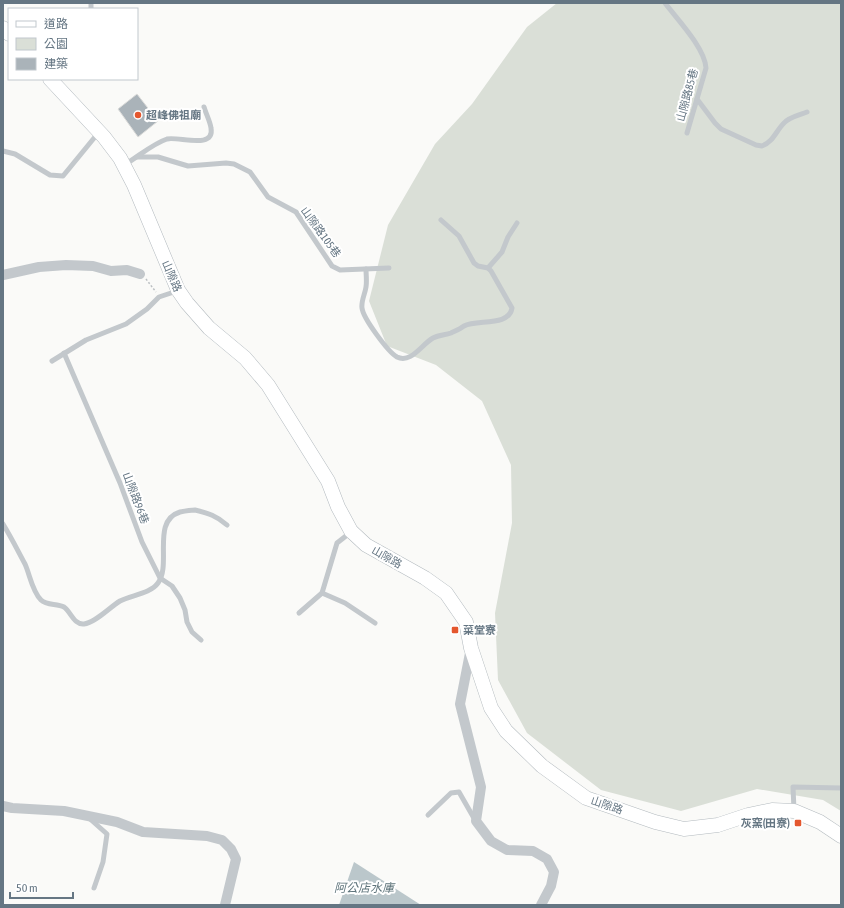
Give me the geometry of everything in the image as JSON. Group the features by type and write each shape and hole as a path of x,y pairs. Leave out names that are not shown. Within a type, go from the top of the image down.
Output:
{"street":[{"name":"山隙路","path":"51,80 99,131 124,166 134,185 178,290 187,303 210,328 245,358 268,385 328,480 338,507 351,531 366,545 425,578 446,593 466,622 471,648 491,708 506,731 542,766 586,798 655,822 684,829 718,825 748,815 772,810 794,812 820,822 841,836"},
{"path":"3,275 39,268 66,265 93,266 111,270 127,270 140,274"},
{"path":"471,648 460,704 481,787 476,820 491,841 507,850 532,851 546,859 554,872 551,886 544,904"},
{"path":"3,806 12,808 64,811 117,822 143,832 207,836 222,840 232,849 236,859 225,905"}],"lane":[{"name":"山隙路85巷","path":"665,3 704,56 706,68 687,133"},
{"path":"697,99 715,123 721,128 756,145 762,146 770,141 784,122 807,112"},
{"path":"124,166 168,139 207,139 210,136 212,129 204,107"},
{"path":"3,152 15,154 50,175 63,176 99,131"},
{"name":"山隙路105巷","path":"137,157 158,158 188,166 226,163 234,164 250,172 268,197 296,212 332,266 340,270 389,268"},
{"path":"441,220 459,236 474,263 482,268 488,268 502,252 508,237 517,223"},
{"path":"366,269 366,286 362,305 366,318 375,332 394,355 399,358 407,358 416,353 431,339 451,333 476,322 494,322 506,317 511,312 512,308 488,268"},
{"path":"52,361 97,334 126,324 159,297 178,290"},
{"name":"山隙路96巷","path":"64,353 120,483 142,542 160,578 172,586 180,598 185,610 187,622 192,632 201,640"},
{"path":"3,524 26,565 37,595 42,601 63,607 76,622 83,624 90,622 120,601 151,588 158,583 164,568 163,552 165,529 171,517 178,513 190,510 207,512 220,518 227,525"},
{"path":"299,613 322,592 338,543 351,531"},
{"path":"322,592 345,603 375,623"},
{"path":"794,812 793,787 841,788"},
{"path":"428,815 451,793 459,792 476,820"},
{"path":"87,816 107,834 103,862 94,888"}],"path":[{"path":"140,274 148,280 159,297"}],"green space":[{"path":"557,3 841,3 841,811 823,800 757,789 681,811 601,790 527,733 498,680 495,613 512,523 511,465 482,401 436,365 387,346 369,301 388,225 435,144 472,104 527,27"}],"water":[{"name":"阿公店水庫","path":"354,862 421,905 339,905"}],"building":[{"name":"超峰佛祖廟","path":"137,94 158,121 138,137 118,109"}],"place":[{"name":"超峰佛祖廟","path":"138,115"},
{"name":"菜堂寮","path":"455,630"},
{"name":"灰窯(田寮)","path":"798,823"}]}
